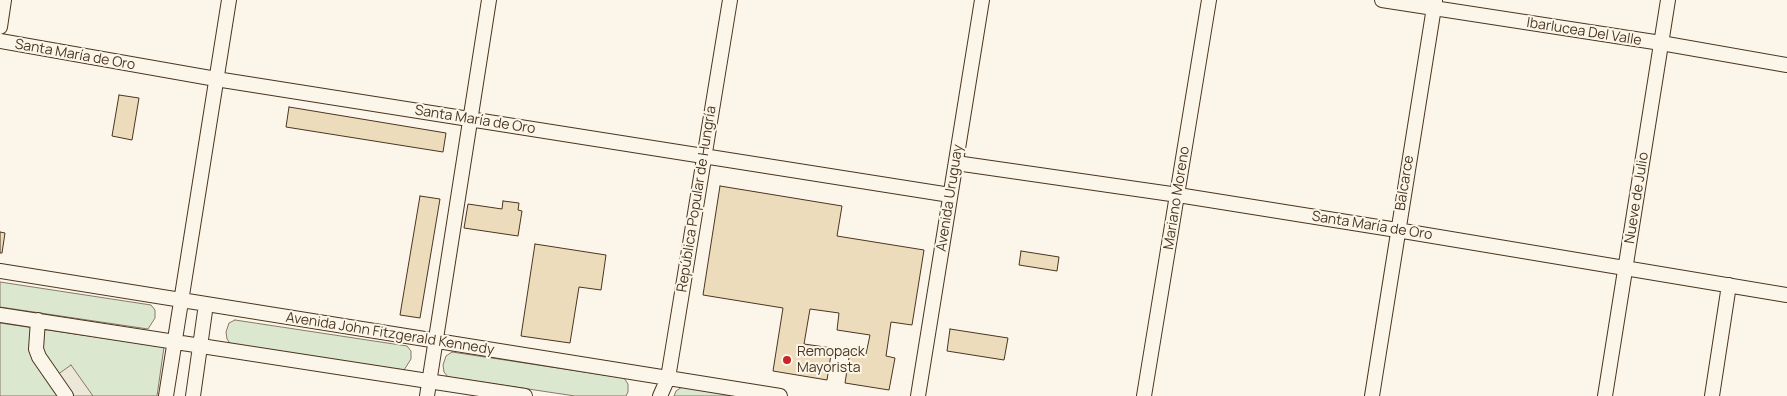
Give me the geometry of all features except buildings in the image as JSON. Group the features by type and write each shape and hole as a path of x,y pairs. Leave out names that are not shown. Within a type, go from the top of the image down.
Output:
{"street":[{"path":"0,27 4,0"},
{"path":"166,396 229,0"},
{"path":"427,396 489,0"},
{"name":"República Popular de Hungría","path":"660,396 668,378 730,0"},
{"name":"Avenida Uruguay","path":"918,396 982,0"},
{"name":"Mariano Moreno","path":"1144,396 1209,0"},
{"name":"Ibarlucea Del Valle","path":"1382,0 1434,4 1787,65"},
{"name":"Nueve de Julio","path":"1605,396 1668,0"},
{"name":"Balcarce","path":"1372,396 1434,4"},
{"name":"Santa María de Oro","path":"0,42 216,79 950,195"},
{"name":"Santa María de Oro","path":"956,163 1178,195 1626,267 1787,295"},
{"name":"Avenida John Fitzgerald Kennedy","path":"0,271 780,396"},
{"path":"1712,396 1730,285"},
{"path":"193,396 206,304"},
{"path":"0,315 524,396"},
{"path":"38,320 36,349 39,358 66,396"}],"green space":[{"path":"0,282 151,305 155,310 155,318 148,329 0,307"},
{"path":"235,320 407,346 411,351 411,359 404,370 231,345 227,339 226,332 229,323"},
{"path":"0,323 164,347 157,396 0,396"},
{"path":"452,352 624,378 628,384 628,392 626,396 575,396 448,377 444,372 443,365 446,356"},
{"path":"682,387 741,396 674,396 676,391"}],"shaded area":[{"path":"71,365 93,396 61,396 50,380"}],"place":[{"name":"Remopack Mayorista","path":"787,360"}]}
